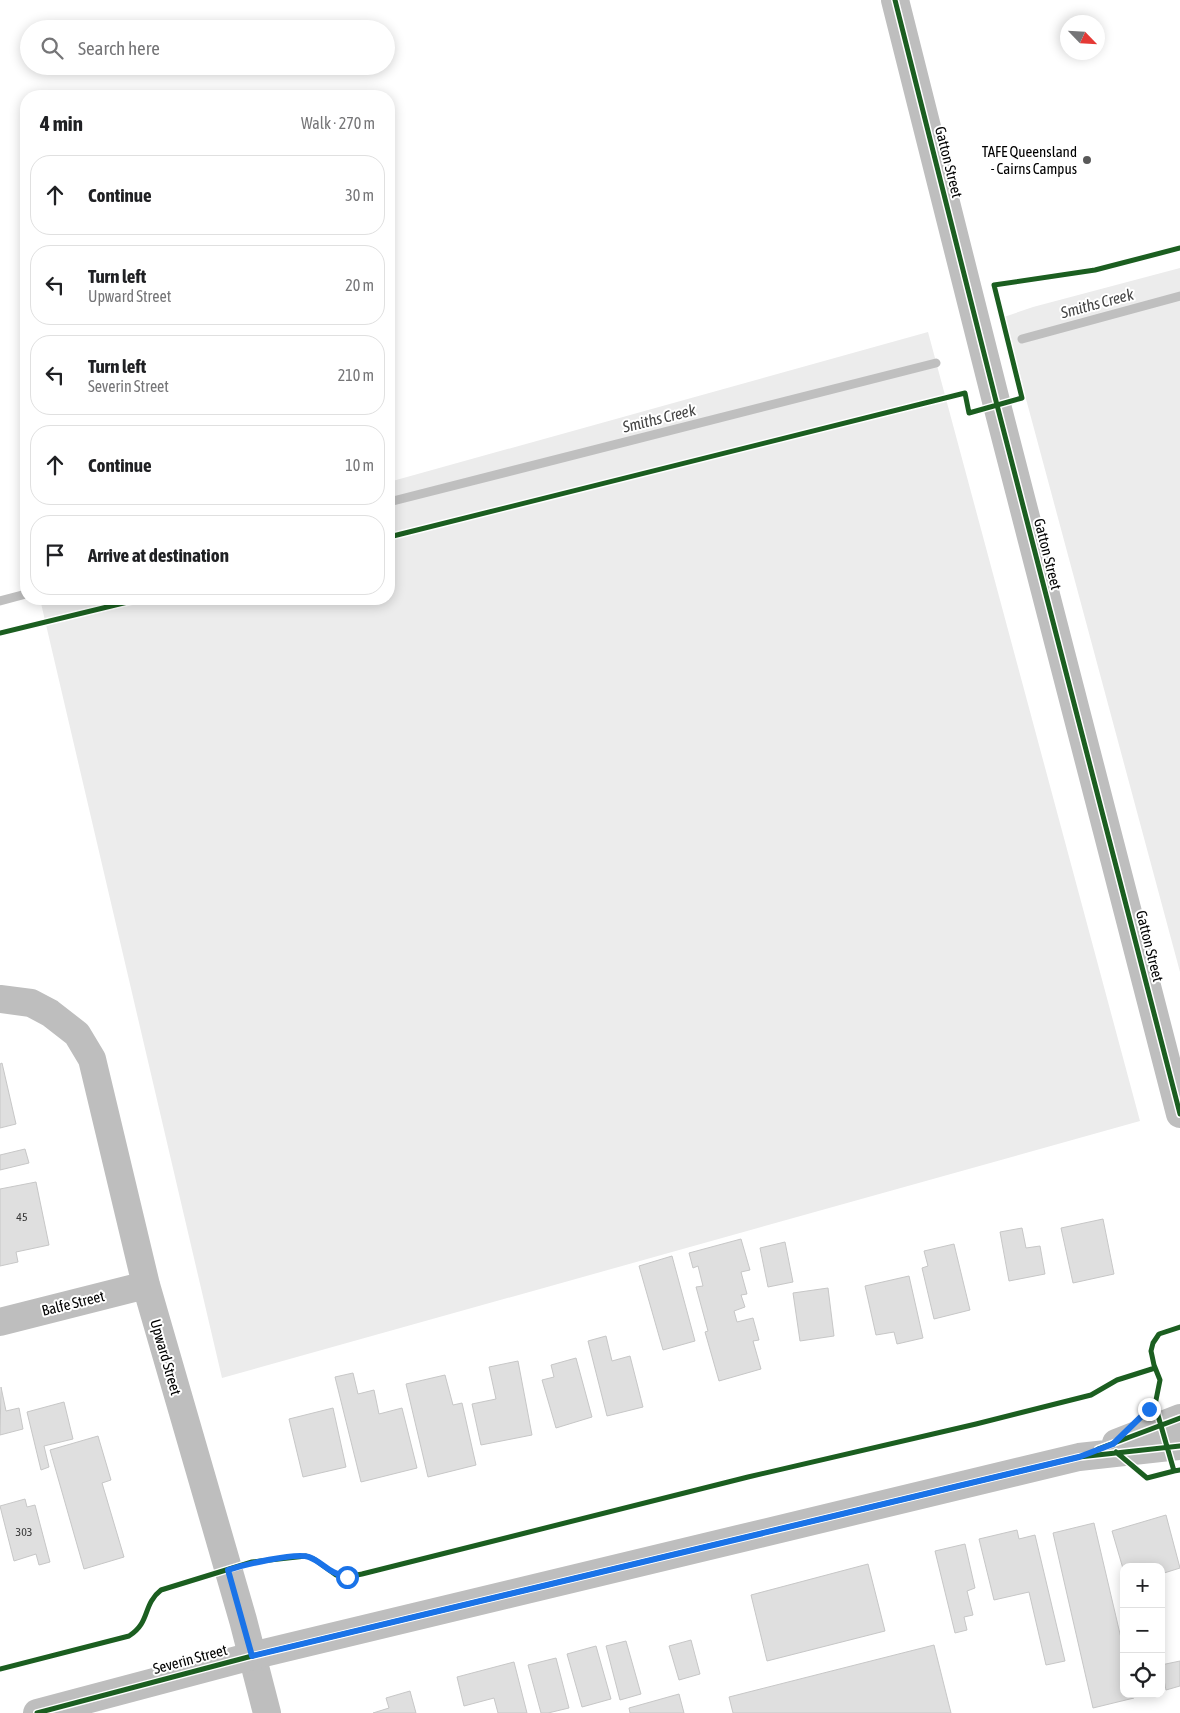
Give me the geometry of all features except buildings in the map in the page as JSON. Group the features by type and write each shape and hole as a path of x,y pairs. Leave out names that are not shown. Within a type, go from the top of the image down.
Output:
{"street":[{"name":"Gatton Street","path":"895,0 1180,1114"},
{"name":"Upward Street","path":"0,999 31,1003 50,1013 77,1034 92,1058 146,1285 267,1713"},
{"name":"Balfe Street","path":"0,1322 146,1285"},
{"name":"Severin Street","path":"1079,1457 1180,1418"},
{"name":"Severin Street","path":"37,1713 252,1656 1079,1457 1180,1446"}],"shaded area":[{"path":"1180,268 1180,972 1004,317 1033,307"},
{"path":"928,332 1140,1121 222,1378 41,605 395,605 395,480"}],"waterway":[{"name":"Smiths Creek","path":"1022,339 1180,296"},
{"name":"Smiths Creek","path":"395,500 936,363"},
{"name":"Smiths Creek","path":"0,601 20,596"}],"cycle path":[{"path":"895,0 997,405 1180,1114"},
{"path":"395,536 965,393 969,413 1022,398 994,285 1095,270 1180,248"},
{"path":"0,633 115,605"},
{"path":"1180,1327 1159,1334 1153,1343 1151,1351 1160,1380 1155,1405 1174,1471 1180,1470"},
{"path":"0,1669 129,1636 141,1625 151,1602 161,1590 252,1562 306,1556 314,1559 336,1575 347,1577 362,1574 748,1477 1091,1395 1117,1380 1155,1368"},
{"path":"1098,1449 1180,1418"},
{"path":"37,1713 252,1656 1079,1457 1180,1446"},
{"path":"1116,1452 1147,1478 1174,1471"}],"place":[{"name":"TAFE Queensland - Cairns Campus","path":"1087,160"}],"route":[{"path":"347,1577 336,1575 306,1556 252,1562 228,1570 252,1656 1079,1457 1113,1444 1149,1409"}]}
